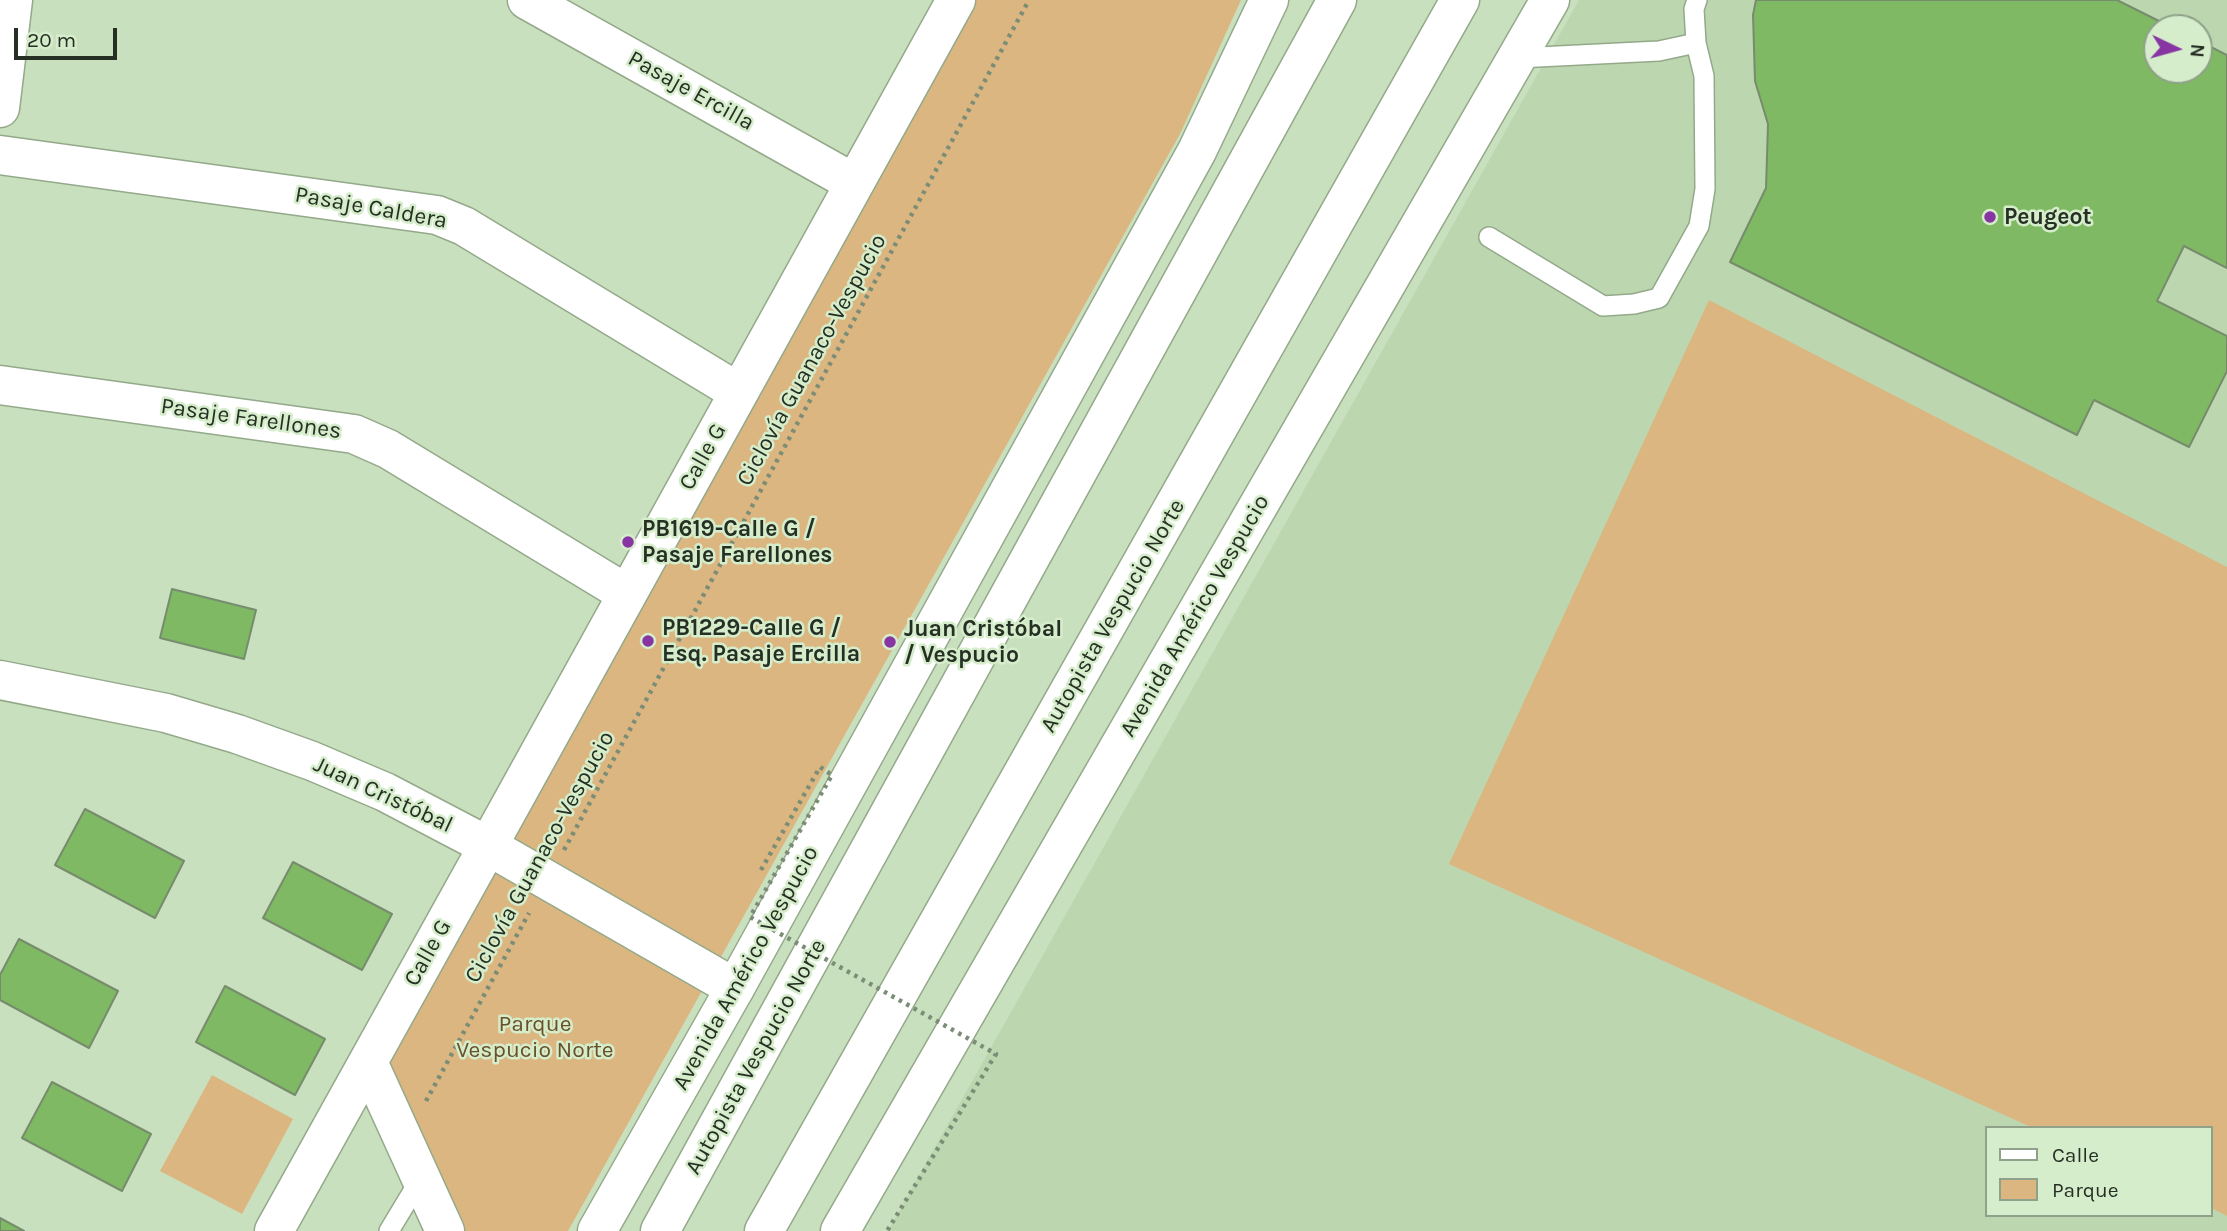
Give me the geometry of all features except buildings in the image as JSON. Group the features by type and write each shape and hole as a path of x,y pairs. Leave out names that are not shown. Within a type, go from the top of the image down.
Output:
{"main road":[{"path":"0,108 2,70 13,0"},
{"name":"Pasaje Ercilla","path":"527,0 854,183"},
{"name":"Calle G","path":"274,1231 956,0"},
{"name":"Avenida Américo Vespucio","path":"597,1231 735,988 1197,151 1269,0"},
{"name":"Autopista Vespucio Norte","path":"660,1231 1337,0"},
{"name":"Autopista Vespucio Norte","path":"764,1231 1460,0"},
{"name":"Avenida Américo Vespucio","path":"840,1231 1550,0"},
{"name":"Pasaje Caldera","path":"0,155 444,217 464,226 738,392"},
{"name":"Pasaje Farellones","path":"0,385 354,434 388,449 627,594"},
{"name":"Juan Cristóbal","path":"0,680 166,713 237,734 386,792 488,846 735,988"},
{"path":"368,1062 445,1231"}],"lane":[{"path":"1489,237 1603,306 1634,304 1659,298 1699,226 1705,189 1704,76 1696,43 1694,9 1697,0"},
{"path":"1518,58 1659,51 1696,43"},
{"path":"390,1231 421,1178"}],"path":[{"name":"Ciclovía Guanaco-Vespucio","path":"404,1141 1029,0"},
{"path":"761,870 820,767 832,775 750,917 996,1054 887,1231"}],"shaded area":[{"path":"1579,0 2227,0 2227,1231 888,1231"}],"green space":[{"name":"Parque Vespucio Norte","path":"974,0 1241,0 1180,134 568,1231 465,1231 380,1063"},
{"path":"1709,300 2227,567 2227,1216 2213,1209 2213,1126 2029,1126 1449,864"},
{"path":"212,1075 293,1119 242,1214 160,1171"}],"place":[{"name":"Peugeot","path":"1990,217"},
{"name":"PB1619-Calle G / Pasaje Farellones","path":"628,542"},
{"name":"PB1229-Calle G / Esq. Pasaje Ercilla","path":"648,641"},
{"name":"Juan Cristóbal / Vespucio","path":"890,642"}]}
